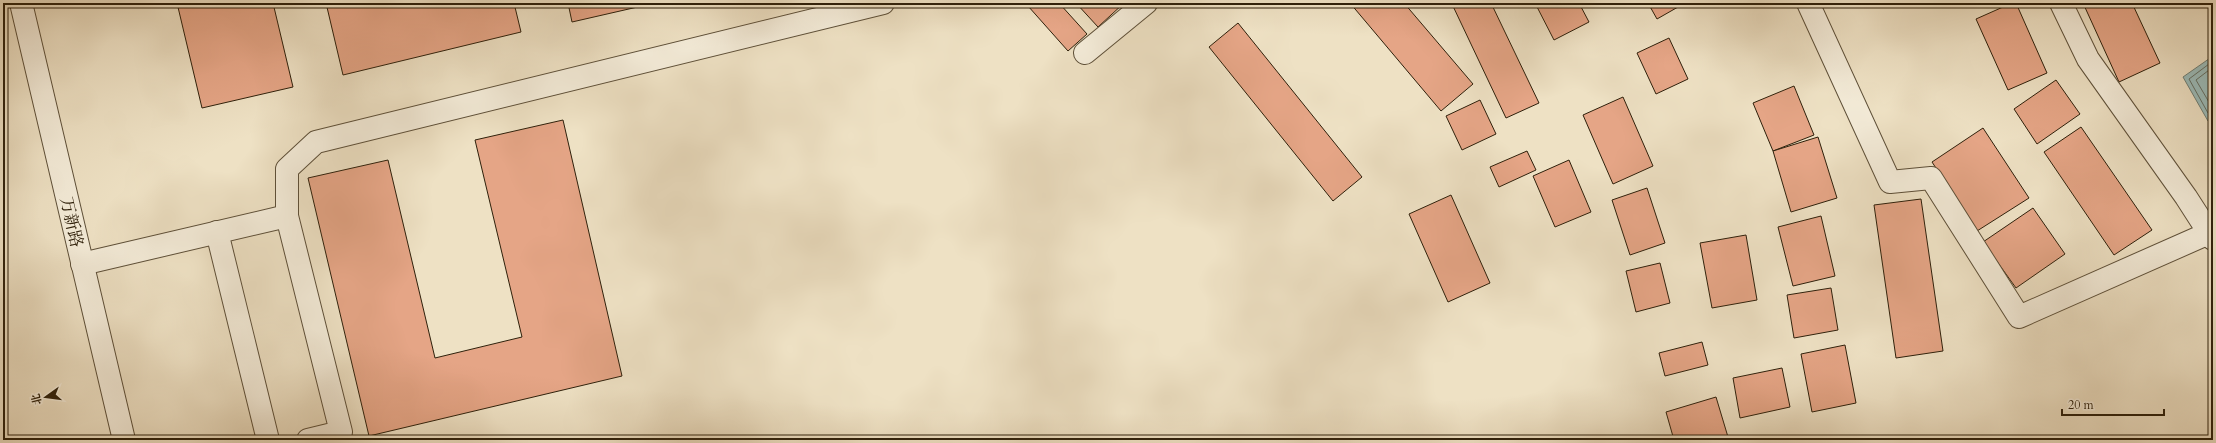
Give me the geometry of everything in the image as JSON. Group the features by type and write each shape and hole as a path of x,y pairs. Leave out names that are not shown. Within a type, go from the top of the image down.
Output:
{"street":[{"name":"万新路","path":"21,3 124,440"},
{"path":"308,440 341,432 287,216 287,169 316,142 883,3"},
{"path":"1085,53 1146,3"},
{"path":"1808,3 1890,182 1931,178 2018,318 2211,236 2186,197 2088,59 2061,3"},
{"path":"82,264 287,216"},
{"path":"217,232 268,440"}],"water":[{"path":"2213,56 2213,117 2208,121 2183,77"}],"building":[{"path":"177,3 273,3 293,87 202,108"},
{"path":"326,3 514,3 521,32 343,75"},
{"path":"568,3 655,3 572,22"},
{"path":"1032,3 1059,3 1087,34 1068,51 1028,6"},
{"path":"1076,3 1124,3 1098,27"},
{"path":"1350,3 1404,3 1473,84 1441,111"},
{"path":"1491,3 1539,103 1506,118 1452,4"},
{"path":"1535,3 1579,3 1589,22 1554,40"},
{"path":"1648,3 1685,3 1657,19"},
{"path":"2012,3 2016,3 2047,73 2008,90 1976,19"},
{"path":"2083,3 2132,3 2160,63 2119,82"},
{"path":"1238,23 1362,177 1333,201 1209,47"},
{"path":"1669,38 1688,79 1656,94 1637,53"},
{"path":"2056,80 2080,114 2037,144 2014,109"},
{"path":"1794,86 1814,135 1773,151 1753,103"},
{"path":"1623,97 1653,166 1613,184 1583,115"},
{"path":"1480,100 1496,134 1462,150 1446,116"},
{"path":"563,120 622,376 369,436 308,178 388,160 435,358 522,337 475,140"},
{"path":"2081,127 2152,230 2114,255 2044,152"},
{"path":"1983,128 2029,198 1977,231 1932,162"},
{"path":"1818,137 1837,198 1791,212 1773,151"},
{"path":"1527,151 1536,170 1499,187 1490,167"},
{"path":"1569,160 1591,212 1555,227 1533,176"},
{"path":"1647,188 1665,243 1630,255 1612,200"},
{"path":"1451,195 1490,283 1448,302 1409,214"},
{"path":"1921,199 1943,351 1896,358 1874,205"},
{"path":"2033,208 2065,254 2016,288 1983,242"},
{"path":"1821,216 1835,276 1793,286 1778,227"},
{"path":"1746,235 1757,300 1712,308 1700,243"},
{"path":"1660,263 1670,303 1636,312 1626,271"},
{"path":"1831,288 1838,330 1794,338 1787,295"},
{"path":"1702,342 1708,365 1665,376 1659,353"},
{"path":"1845,345 1856,403 1812,412 1801,354"},
{"path":"1782,368 1790,407 1740,418 1733,378"},
{"path":"1716,397 1728,437 1718,440 1674,440 1666,412"}]}
